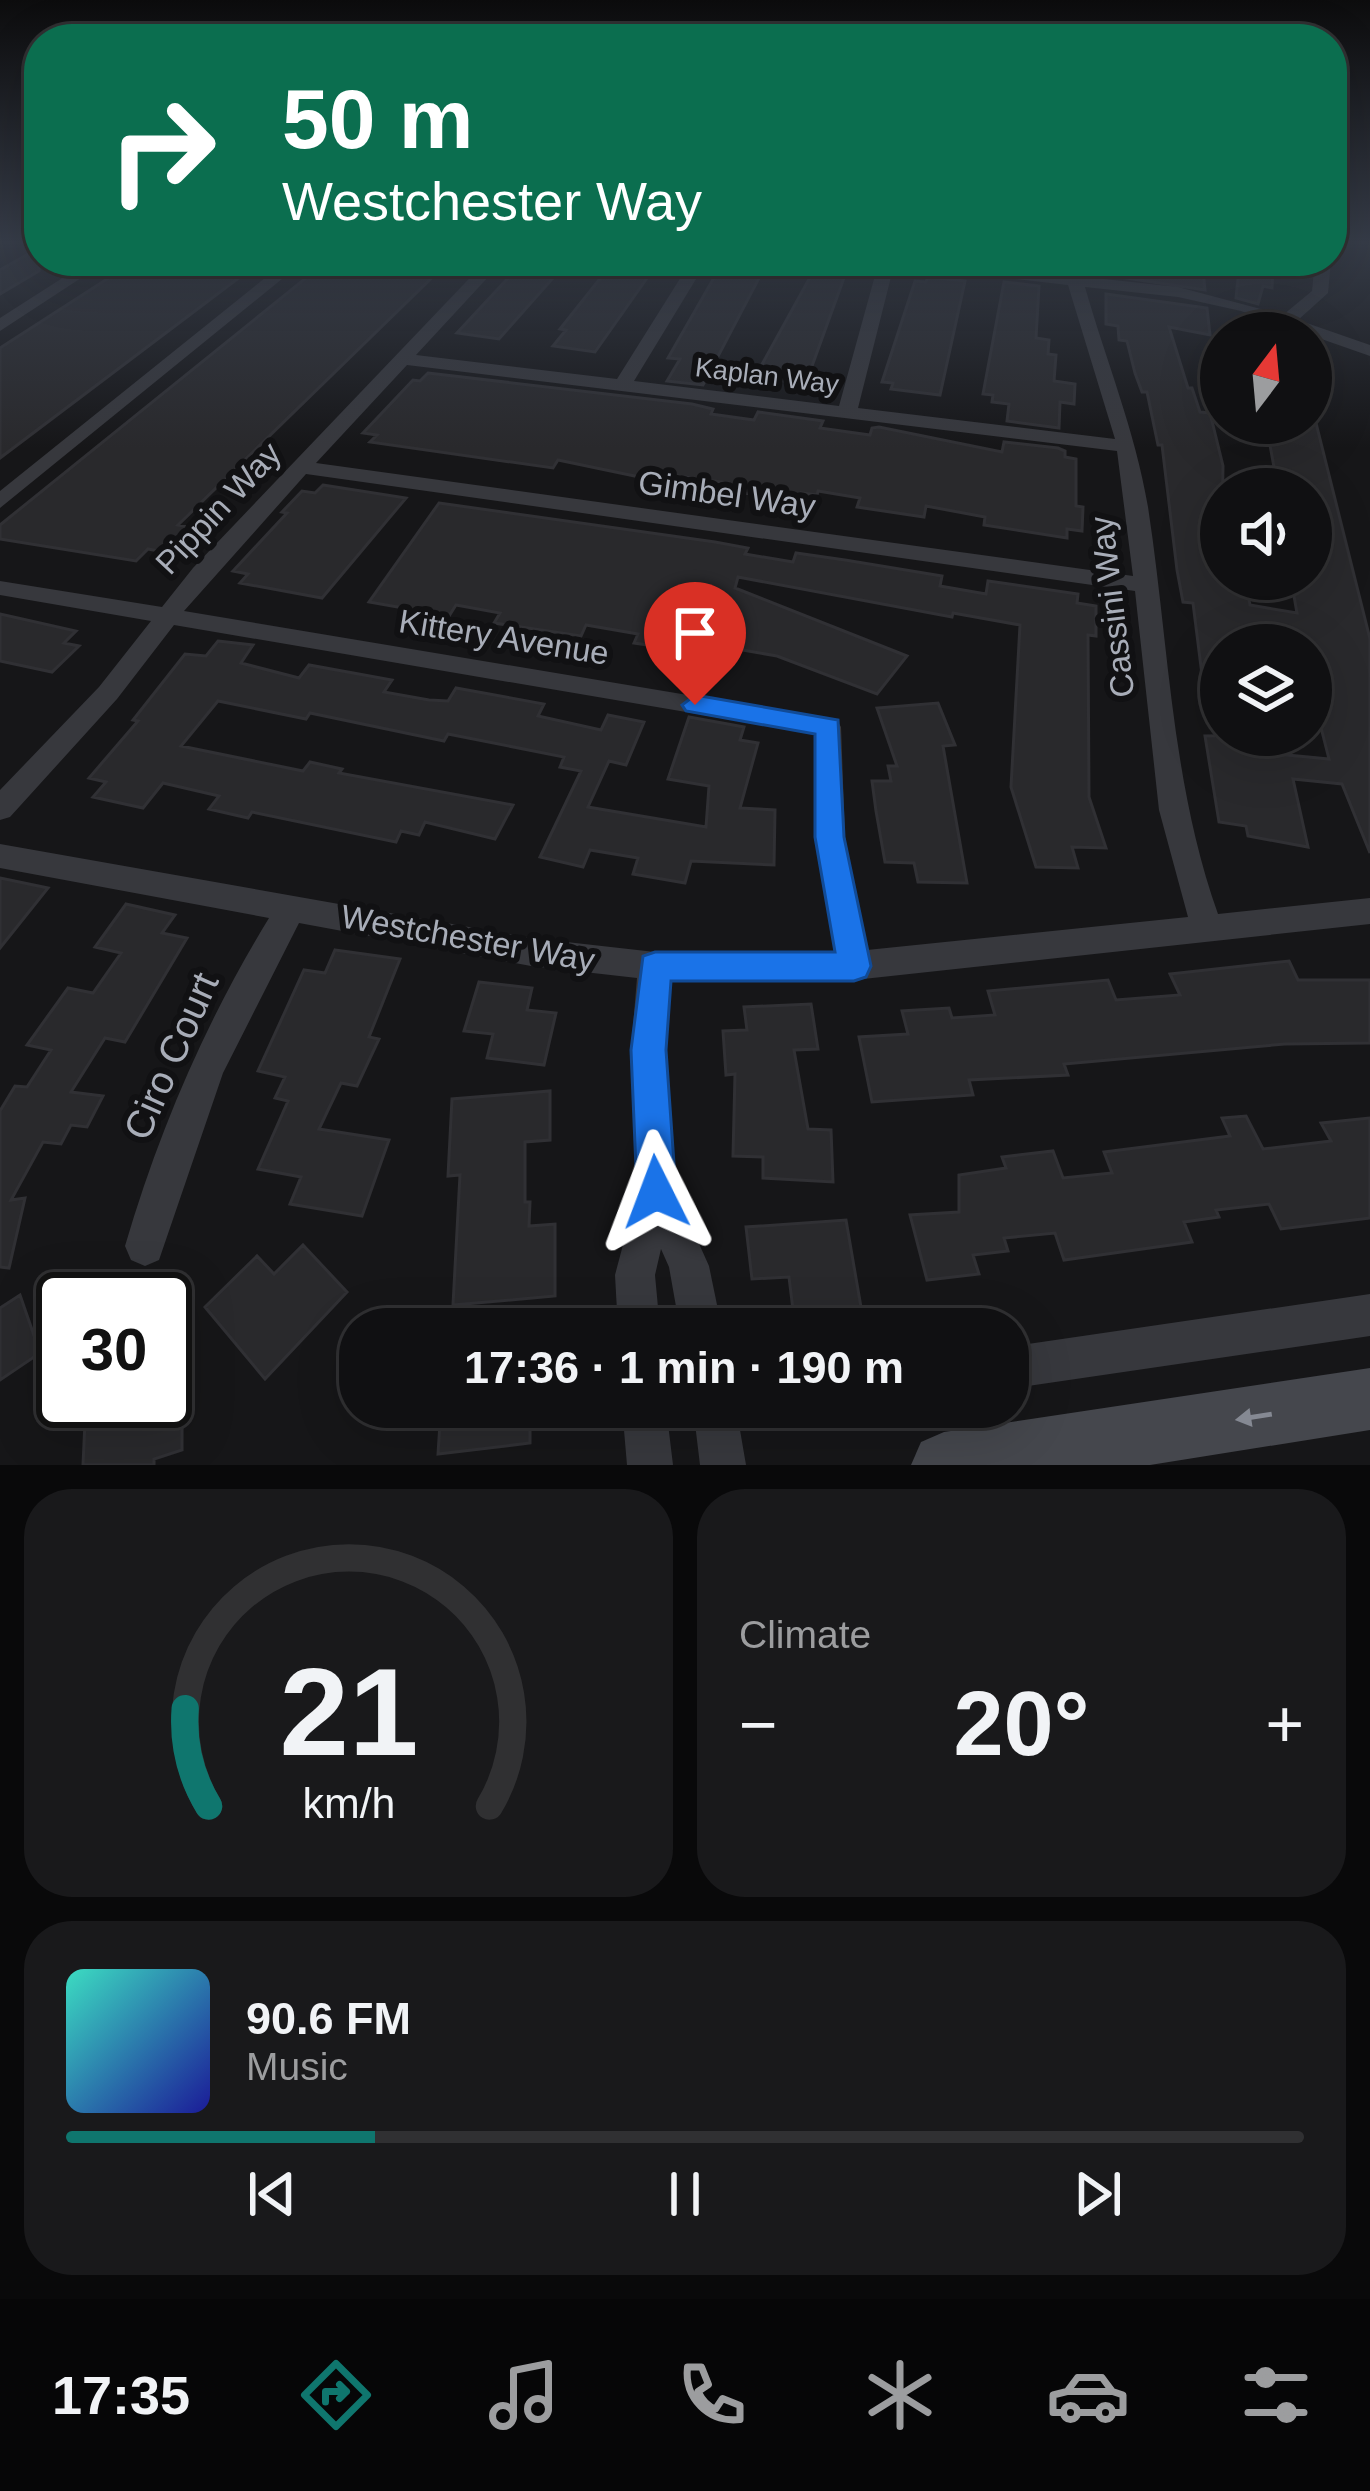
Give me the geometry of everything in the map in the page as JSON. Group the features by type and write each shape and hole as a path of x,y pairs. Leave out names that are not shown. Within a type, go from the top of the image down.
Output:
{"main road":[{"path":"944,1465 1370,1399"}],"street":[{"path":"0,502 234,311"},
{"name":"Pippin Way","path":"0,809 94,708 163,618 447,311"},
{"path":"622,386 668,311"},
{"path":"847,412 874,311"},
{"name":"Cassini Way","path":"1085,311 1126,446 1169,811 1188,882 1208,929"},
{"path":"1332,337 1370,352"},
{"name":"Kaplan Way","path":"402,359 1126,446"},
{"name":"Gimbel Way","path":"300,467 1144,585"},
{"name":"Kittery Avenue","path":"0,588 828,727 830,837 854,966"},
{"name":"Westchester Way","path":"0,856 531,952 655,966 854,966 1370,911"},
{"name":"Ciro Court","path":"145,1246 185,1118 217,1045 291,908"},
{"path":"637,1308 635,1276 656,1192 648,1050 655,966"},
{"path":"656,1192 689,1266 696,1308"},
{"path":"1029,1365 1370,1315"},
{"path":"646,1428 650,1465"},
{"path":"723,1465 725,1428"}],"building":[{"path":"57,311 194,311 0,458 0,348"},
{"path":"265,311 397,311 178,525 189,527 163,552 148,549 136,561 0,539 0,525"},
{"path":"477,311 523,311 499,339 457,333"},
{"path":"574,311 624,311 595,352 553,346 566,330 560,329"},
{"path":"695,311 742,311 703,385 667,381 680,359 668,358"},
{"path":"791,311 832,311 808,377 794,375 791,382 755,377"},
{"path":"905,311 958,311 940,395 891,389 893,383 882,382"},
{"path":"998,311 1038,311 1036,338 1049,340 1048,354 1056,355 1054,381 1075,384 1074,404 1060,402 1059,428 1007,421 1009,404 992,402 993,395 983,394"},
{"path":"1106,311 1207,311 1200,312 1200,333 1169,327 1200,412 1200,444 1218,444 1223,466 1200,468 1200,600 1249,600 1250,605 1297,613 1295,600 1332,600 1332,487 1370,639 1370,853 1342,784 1293,779 1308,847 1248,836 1246,826 1219,822 1208,756 1332,756 1332,624 1200,624 1200,659 1193,603 1183,602 1177,570 1162,445 1158,445 1147,392 1142,392 1127,341 1119,340 1118,326 1106,324"},
{"path":"428,373 692,404 713,409 711,414 754,420 758,412 823,421 820,428 870,435 872,428 879,427 1002,452 1004,442 1058,448 1065,451 1065,457 1076,459 1076,506 1083,507 1082,531 1067,529 1067,538 984,525 985,517 926,506 924,517 857,507 860,498 818,491 817,495 801,493 798,501 724,490 728,483 677,476 673,484 558,460 553,468 370,442 377,435 363,433 413,380 420,381"},
{"path":"1270,444 1321,444 1327,468 1274,468"},
{"path":"323,485 406,498 322,598 240,583 248,574 233,571 287,513 282,512 302,491 315,493"},
{"path":"439,503 715,542 748,548 745,554 793,562 796,553 942,576 940,586 986,594 988,581 1078,594 1077,603 1096,606 1096,636 1088,635 1089,797 1106,848 1072,847 1078,868 1036,867 1011,787 1020,625 738,577 735,588 907,656 877,694 777,656 714,645 730,598 701,587 675,649 634,643 638,634 586,625 581,636 494,623 500,613 456,605 449,616 369,602"},
{"path":"0,614 76,631 64,643 79,646 52,672 0,661"},
{"path":"218,641 253,645 241,663 299,678 309,665 392,680 384,692 429,700 448,701 456,688 544,704 538,716 601,730 608,715 644,722 626,765 609,761 588,807 706,827 709,786 668,779 689,717 744,727 740,740 758,743 740,808 775,810 774,865 691,861 685,883 633,874 638,858 590,850 583,867 540,857 581,771 560,767 564,757 448,734 444,741 310,713 306,719 218,701 181,746 303,771 310,762 342,769 339,773 513,805 495,839 425,822 419,835 401,831 396,842 252,812 248,818 209,809 219,796 163,783 143,808 93,797 106,782 89,778 138,721 133,720 185,654 206,656"},
{"path":"938,703 955,745 943,746 967,883 918,882 914,863 885,862 876,811 872,781 891,781 888,766 897,766 877,708"},
{"path":"0,878 48,888 0,948"},
{"path":"126,904 175,915 162,933 187,938 125,1042 105,1038 71,1092 103,1096 87,1127 71,1125 61,1144 43,1142 11,1200 25,1198 9,1268 0,1267 0,1111 15,1086 27,1087 51,1050 27,1045 68,988 93,993 121,953 95,947"},
{"path":"335,950 400,959 369,1037 379,1039 357,1086 341,1083 319,1129 389,1140 362,1216 290,1204 301,1177 258,1169 288,1101 275,1098 285,1077 258,1071 304,970 325,973"},
{"path":"1289,961 1298,980 1370,980 1370,1043 1285,1044 1064,1064 1068,1075 969,1080 973,1095 872,1102 859,1037 908,1034 902,1011 949,1008 952,1018 995,1015 988,991 1108,980 1116,1000 1180,995 1170,974"},
{"path":"479,982 532,988 527,1010 556,1013 544,1065 487,1058 493,1034 464,1031"},
{"path":"811,1004 818,1049 794,1050 808,1129 831,1130 833,1182 763,1178 763,1157 733,1156 735,1074 726,1075 723,1031 747,1030 744,1007"},
{"path":"550,1091 550,1140 525,1142 525,1202 530,1202 529,1226 555,1224 555,1296 453,1305 460,1175 448,1176 452,1099"},
{"path":"1246,1116 1263,1149 1331,1141 1321,1123 1370,1118 1370,1218 1281,1229 1269,1204 1216,1210 1219,1217 1184,1222 1192,1242 1064,1260 1055,1233 1004,1238 1008,1251 973,1255 979,1274 927,1280 910,1215 959,1212 959,1175 1006,1168 1002,1157 1053,1151 1063,1178 1112,1173 1104,1152 1230,1136 1222,1118"},
{"path":"846,1220 861,1308 793,1308 789,1277 752,1279 746,1227"},
{"path":"303,1245 347,1292 265,1379 205,1307 257,1256 274,1274"},
{"path":"20,1295 36,1341 36,1356 0,1380 0,1308"},
{"path":"85,1428 182,1428 182,1450 154,1459 154,1465 83,1465"},
{"path":"440,1428 530,1428 530,1443 438,1454"}],"route":[{"path":"656,1192 648,1050 655,966 854,966 830,837 828,727 695,705"}]}
